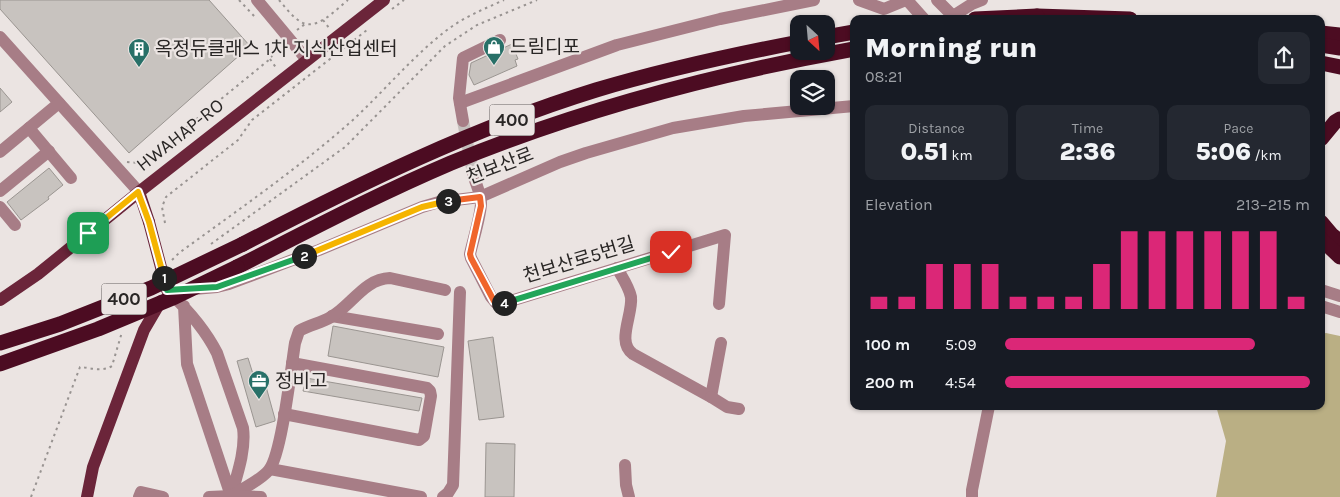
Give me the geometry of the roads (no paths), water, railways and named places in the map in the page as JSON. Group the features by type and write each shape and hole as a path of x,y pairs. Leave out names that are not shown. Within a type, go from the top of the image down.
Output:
{"highway":[{"path":"835,35 850,33"},
{"path":"1325,33 1340,35"},
{"name":"400","path":"0,343 60,324 151,288 390,170 534,112 596,90 673,69 790,44"},
{"path":"1325,46 1340,48"},
{"name":"400","path":"0,364 98,329 175,297 376,197 451,163 534,131 610,106 706,80 787,61 850,50"},
{"path":"787,61 850,56"},
{"path":"1325,64 1340,67"},
{"path":"1325,134 1340,119"},
{"path":"1325,227 1340,241"},
{"path":"1325,243 1340,256"}],"main road":[{"name":"HWAHAP-RO","path":"0,300 38,274 138,192 307,60 386,6"},
{"path":"87,497 93,467 144,330 167,290 149,222 138,192"}],"street":[{"path":"257,0 307,60"},
{"path":"460,103 617,45 720,19 814,0"},
{"path":"859,0 884,9 906,0 920,15"},
{"path":"937,0 951,15"},
{"path":"958,15 972,4 982,0"},
{"path":"0,37 138,192"},
{"path":"463,121 460,103 463,58 500,40"},
{"path":"2,147 59,103"},
{"name":"천보산로","path":"167,290 207,289 229,284 422,207 440,202 480,197 560,162 674,128 744,116 850,106"},
{"path":"29,128 71,178"},
{"path":"0,191 49,151"},
{"path":"473,173 474,182 480,197"},
{"name":"천보산로5번길","path":"480,197 481,206 470,254 491,297 496,303 504,303 725,235 719,304"},
{"path":"0,207 12,222 0,228"},
{"path":"617,268 630,296 626,341 628,350 727,407 739,409"},
{"path":"231,496 264,475 274,462 284,414 295,342 299,331 332,316 359,292 384,278 445,290"},
{"path":"167,290 184,306 206,334 217,353 243,428 244,435 240,460 231,496"},
{"path":"1325,291 1340,296"},
{"path":"443,497 453,485 460,292"},
{"path":"184,306 187,364 231,496"},
{"path":"1325,307 1340,312"},
{"path":"332,316 438,334"},
{"path":"711,397 720,343"},
{"path":"284,414 419,440 424,436 431,396 427,388 292,364"},
{"path":"972,497 988,410"},
{"path":"625,464 626,485 629,497"},
{"path":"270,469 421,497"},
{"path":"139,497 141,492 163,497"},
{"path":"209,497 261,497"}],"tunnel":[{"path":"463,121 473,173"}],"place":[{"name":"드림디포","path":"494,66"},
{"name":"옥정듀클래스 1차 지식산업센터","path":"139,68"},
{"name":"정비고","path":"259,400"}]}
